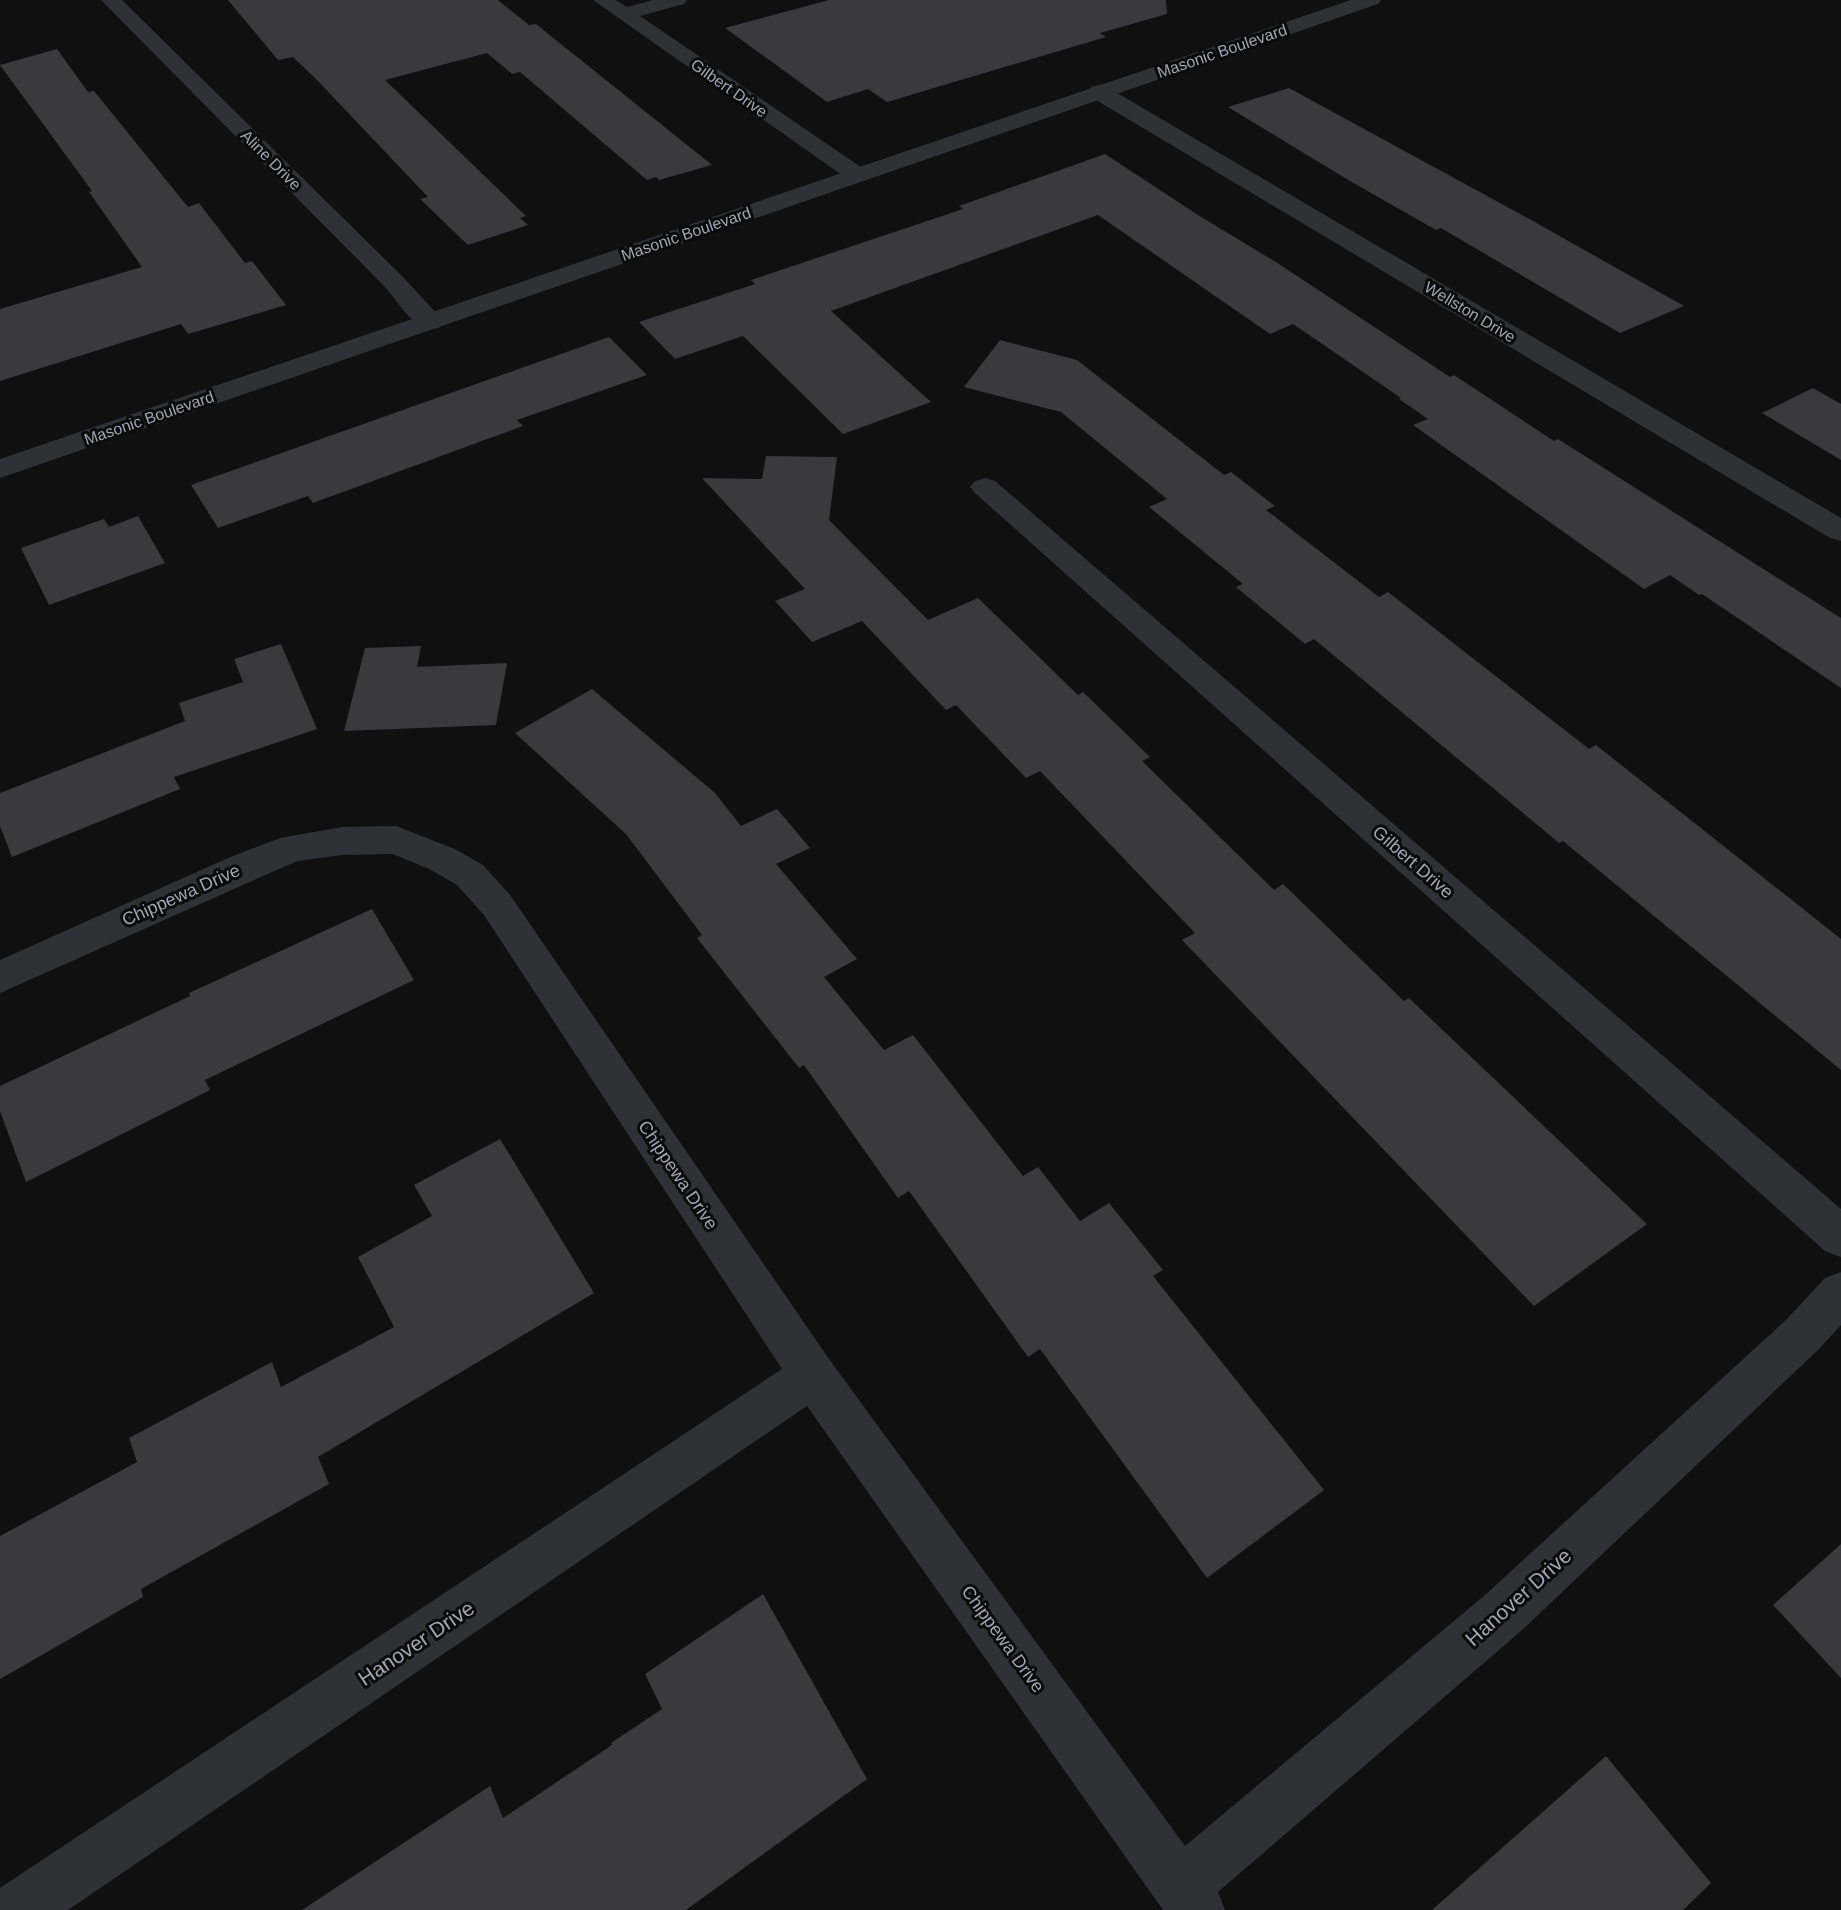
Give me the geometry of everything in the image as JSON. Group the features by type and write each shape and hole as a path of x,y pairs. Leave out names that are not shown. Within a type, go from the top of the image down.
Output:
{"street":[{"name":"Aline Drive","path":"111,0 395,283 430,322"},
{"name":"Gilbert Drive","path":"603,0 857,175"},
{"path":"624,14 677,0"},
{"name":"Masonic Boulevard","path":"0,469 1371,0"},
{"name":"Wellston Drive","path":"1099,92 1841,531"},
{"name":"Gilbert Drive","path":"985,487 1841,1237"},
{"name":"Chippewa Drive","path":"0,977 241,868 293,848 342,841 396,840 442,859 470,876 497,905 813,1375 1189,1898"},
{"name":"Hanover Drive","path":"1189,1898 1503,1613 1793,1343 1841,1293"},
{"name":"Hanover Drive","path":"18,1910 813,1375"}],"building":[{"path":"228,0 498,0 529,25 536,24 712,165 659,180 656,177 647,180 520,72 512,74 487,53 385,80 526,216 520,218 528,225 468,245 420,199 428,197 316,79 293,57 278,60"},
{"path":"829,0 1166,0 1167,14 1100,33 1106,37 887,102 868,89 827,102 725,28"},
{"path":"57,49 88,92 94,91 188,207 199,203 245,263 252,261 286,305 188,334 181,324 0,381 0,309 142,267 89,192 92,191 0,65"},
{"path":"1289,88 1684,306 1620,333 1441,228 1436,230 1350,181 1228,107"},
{"path":"1105,154 1450,377 1454,375 1554,441 1558,439 1841,618 1841,688 1670,575 1644,589 1413,425 1428,419 1293,324 1270,334 1098,215 831,311 931,402 843,434 743,336 675,359 639,322 755,284 751,280 963,209 959,206"},
{"path":"609,337 647,375 517,420 523,426 313,503 308,496 218,528 191,485"},
{"path":"1000,340 1077,360 1224,475 1231,472 1275,506 1266,510 1379,597 1388,592 1589,749 1596,745 1841,939 1841,1070 1563,841 1559,843 1314,639 1305,644 1236,587 1243,584 1149,507 1167,499 1061,412 964,387"},
{"path":"1813,388 1841,404 1841,460 1762,413"},
{"path":"766,456 837,457 829,520 928,620 978,598 1078,695 1083,692 1150,757 1142,761 1274,890 1283,884 1404,1001 1409,998 1647,1224 1534,1306 1182,940 1195,933 1040,771 1026,778 956,705 946,710 862,621 812,642 775,601 805,589 702,478 762,479"},
{"path":"138,516 165,563 49,605 21,548 104,519 109,527"},
{"path":"281,644 317,729 174,777 180,789 12,857 0,826 0,793 185,721 179,703 243,682 234,659"},
{"path":"421,646 417,667 507,663 496,725 344,731 365,648"},
{"path":"592,689 715,793 741,826 777,809 810,848 776,864 857,959 824,977 884,1050 913,1035 1023,1176 1038,1167 1080,1221 1109,1203 1163,1270 1153,1276 1324,1490 1207,1578 1040,1349 1028,1357 909,1191 898,1198 804,1065 799,1068 697,938 702,935 626,834 515,733"},
{"path":"372,909 414,980 205,1080 210,1090 26,1182 0,1111 0,1086 190,996 189,993"},
{"path":"500,1139 594,1293 318,1457 329,1484 141,1589 143,1597 0,1679 0,1536 137,1462 129,1438 272,1362 281,1387 394,1327 358,1257 432,1216 414,1185"},
{"path":"1841,1544 1841,1678 1773,1605"},
{"path":"763,1594 867,1779 686,1910 302,1910 490,1786 503,1818 612,1745 611,1743 662,1709 645,1674"},
{"path":"1606,1756 1711,1883 1683,1910 1432,1910"}]}
